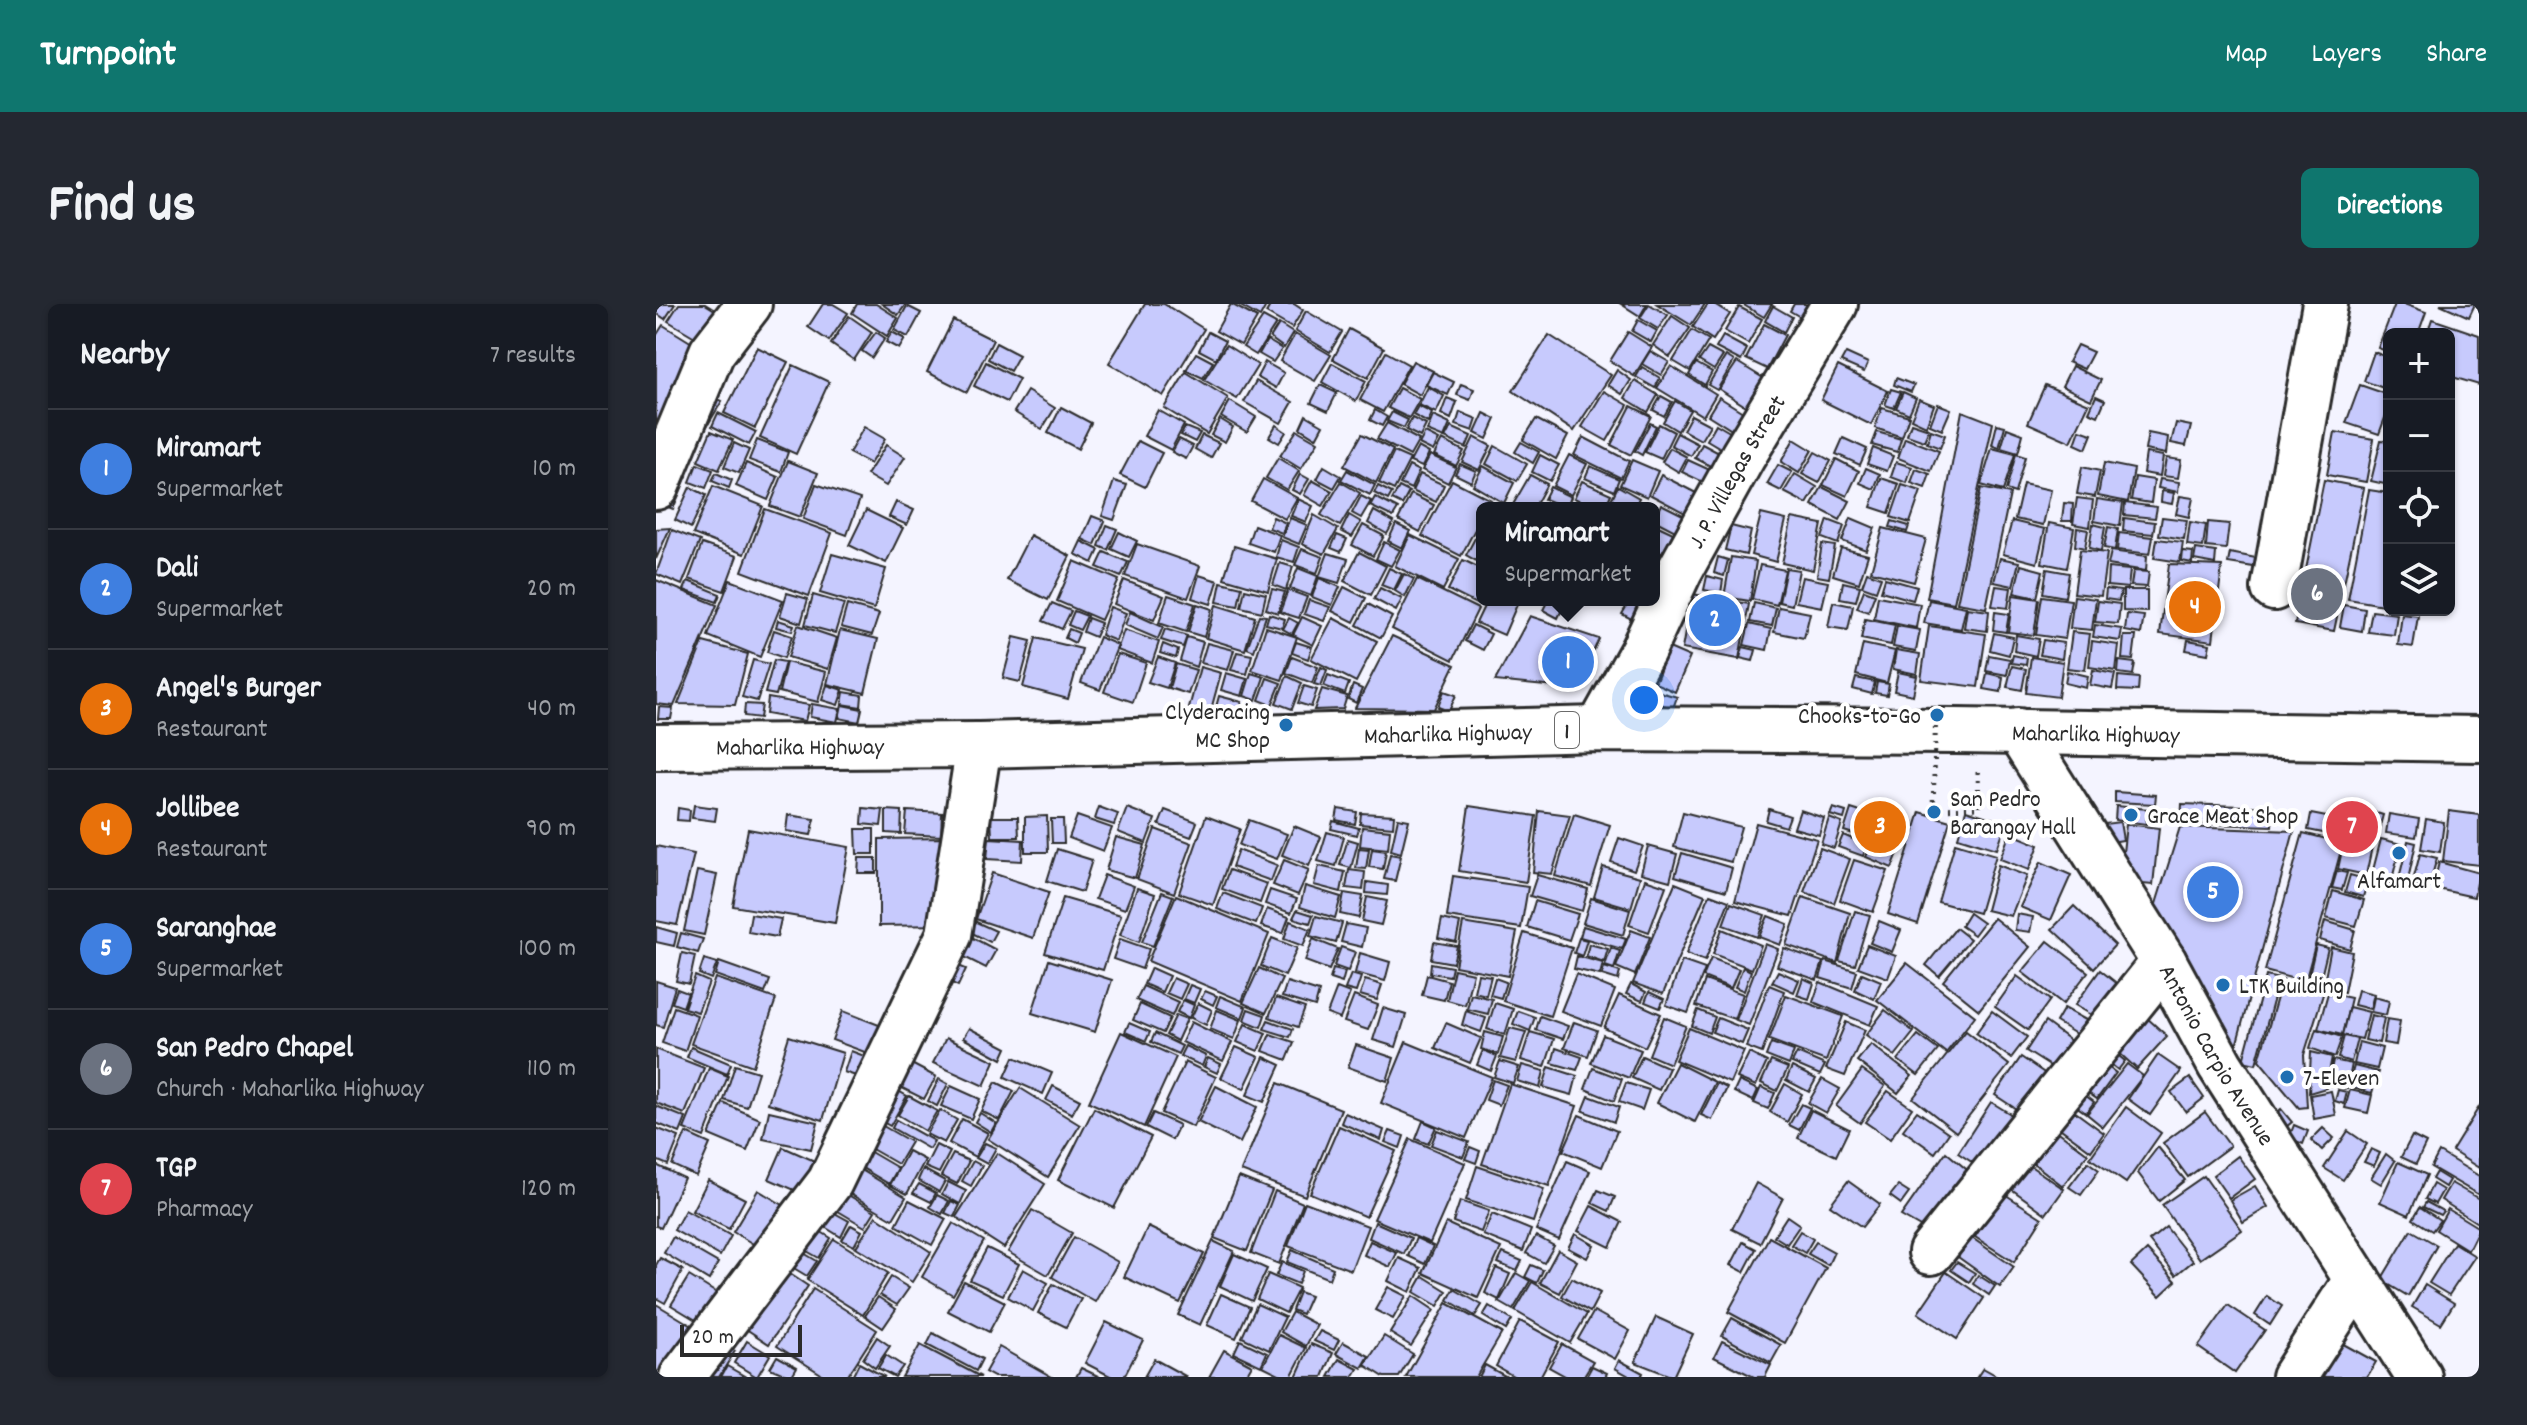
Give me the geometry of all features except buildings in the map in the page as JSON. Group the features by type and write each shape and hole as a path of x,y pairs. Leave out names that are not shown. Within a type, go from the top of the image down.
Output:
{"main road":[{"path":"656,487 712,352 749,304"},
{"name":"J. P. Villegas Street","path":"1599,729 1643,650 1680,570 1743,456 1835,304"},
{"path":"2274,588 2325,304"},
{"name":"Maharlika Highway","path":"656,747 979,745 1599,729 2018,731 2479,739"},
{"name":"Antonio Carpio Avenue","path":"2018,731 2164,962 2220,1065 2419,1377"},
{"path":"682,1377 830,1182 949,935 979,745"},
{"path":"1931,1252 2164,962"},
{"path":"2294,1377 2357,1279"}],"path":[{"path":"1936,707 1933,809 1979,808"}],"place":[{"name":"San Pedro Chapel","path":"2317,594"},
{"name":"Jollibee","path":"2195,607"},
{"name":"Dali","path":"1715,620"},
{"name":"Miramart","path":"1568,662"},
{"name":"Chooks-to-Go","path":"1937,715"},
{"name":"Clyderacing MC Shop","path":"1286,725"},
{"name":"San Pedro Barangay Hall","path":"1934,812"},
{"name":"Grace Meat Shop","path":"2131,815"},
{"name":"Angel's Burger","path":"1880,827"},
{"name":"TGP","path":"2352,827"},
{"name":"Alfamart","path":"2399,853"},
{"name":"Saranghae","path":"2213,892"},
{"name":"LTK Building","path":"2223,985"},
{"name":"7-Eleven","path":"2287,1077"}]}
